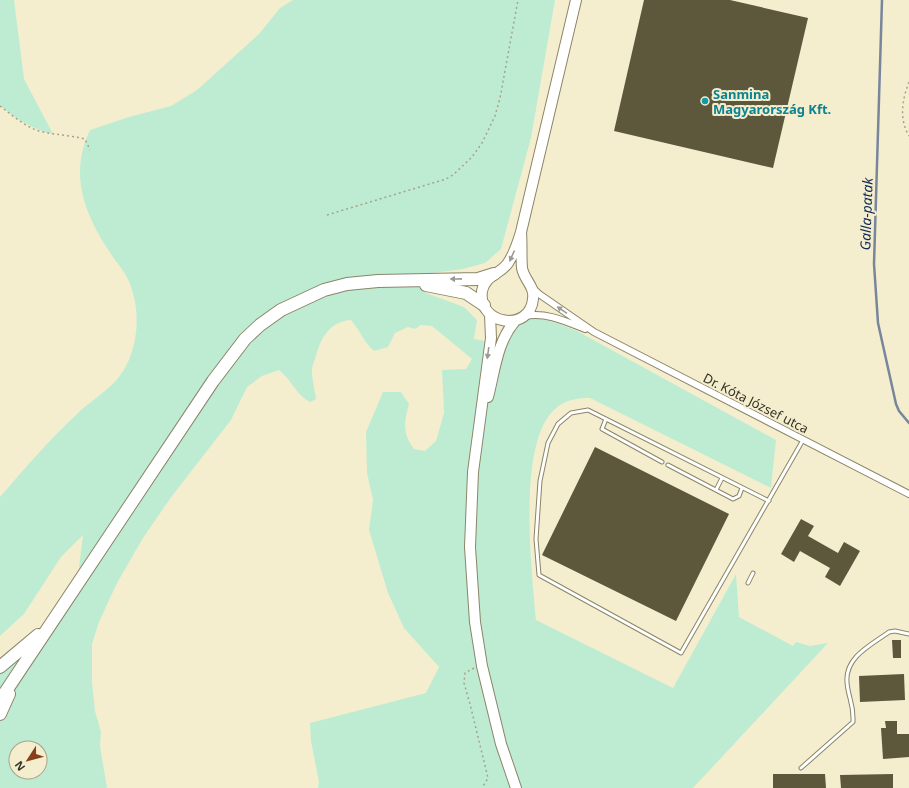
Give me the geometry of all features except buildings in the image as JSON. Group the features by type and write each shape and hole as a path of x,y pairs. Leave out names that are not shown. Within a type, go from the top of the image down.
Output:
{"highway":[{"path":"0,700 213,381 245,339 260,325 281,310 324,290 347,284 378,281 478,279 494,274"},
{"path":"411,281 466,293 487,310"},
{"path":"0,667 31,642 55,617"},
{"path":"0,714 15,678"}],"main road":[{"path":"516,788 501,744 482,666 474,615 470,547 473,472 491,338 487,310 482,297 483,288 488,280 508,264 521,232 576,0"},
{"path":"481,421 501,345 507,330 520,319 533,303 529,282 522,269 521,232"},
{"path":"494,274 502,270 511,270 520,273 529,282"},
{"path":"487,310 502,321 520,319"}],"street":[{"path":"529,282 539,294 594,332"},
{"path":"520,319 532,315 553,317 594,332"},
{"name":"Dr. Kóta József utca","path":"594,332 909,494"}],"lane":[{"path":"769,501 588,410 571,413 558,424 548,443 540,481 536,539 539,575 681,653 769,501 803,440"},
{"path":"606,419 602,429 662,462"},
{"path":"668,465 733,499 739,496 742,488"},
{"path":"716,490 722,478"},
{"path":"748,583 753,573"},
{"path":"801,768 852,722 854,708 847,682 852,659 889,632 895,631 909,634"}],"path":[{"path":"327,214 446,179 453,176 472,157 488,130 500,98 518,0"},
{"path":"909,82 905,92 902,111 906,130 909,136"},
{"path":"0,106 21,123 39,131 72,135 86,139 90,150"},
{"path":"482,666 471,669 465,673 464,683 488,778 482,788"}],"green space":[{"path":"0,0 14,0 24,79 53,134 25,123 0,106"},
{"path":"293,0 555,0 531,138 501,249 485,263 463,269 425,274 426,293 464,307 477,320 474,339 500,344 507,332 524,320 534,319 554,322 577,331 776,440 771,488 590,398 585,398 568,401 556,408 543,425 535,448 531,477 530,541 536,620 673,688 736,574 739,617 793,646 796,642 810,646 828,643 693,788 318,788 319,782 311,741 310,723 426,693 439,667 404,628 388,593 369,530 373,500 367,473 366,432 383,392 401,392 409,404 405,422 407,438 414,449 425,451 436,441 444,413 442,370 466,369 472,359 432,326 421,325 415,329 408,327 395,333 388,347 374,351 367,344 351,320 343,321 332,327 321,342 312,369 316,399 310,402 305,399 279,370 262,376 247,387 231,420 172,496 143,538 117,583 99,622 92,644 92,682 95,711 101,732 100,746 107,788 0,788 0,672 46,640 76,592 83,535 61,557 24,614 0,636 0,497 28,465 78,413 118,379 127,364 134,346 137,316 134,296 124,273 100,237 86,208 82,193 80,178 84,146 90,130 129,117 171,106 197,90 259,34 280,8"}],"waterway":[{"name":"Galla-patak","path":"882,0 874,264 878,323 896,404 899,411 909,423"}],"place":[{"name":"Sanmina Magyarország Kft.","path":"705,101"}]}
